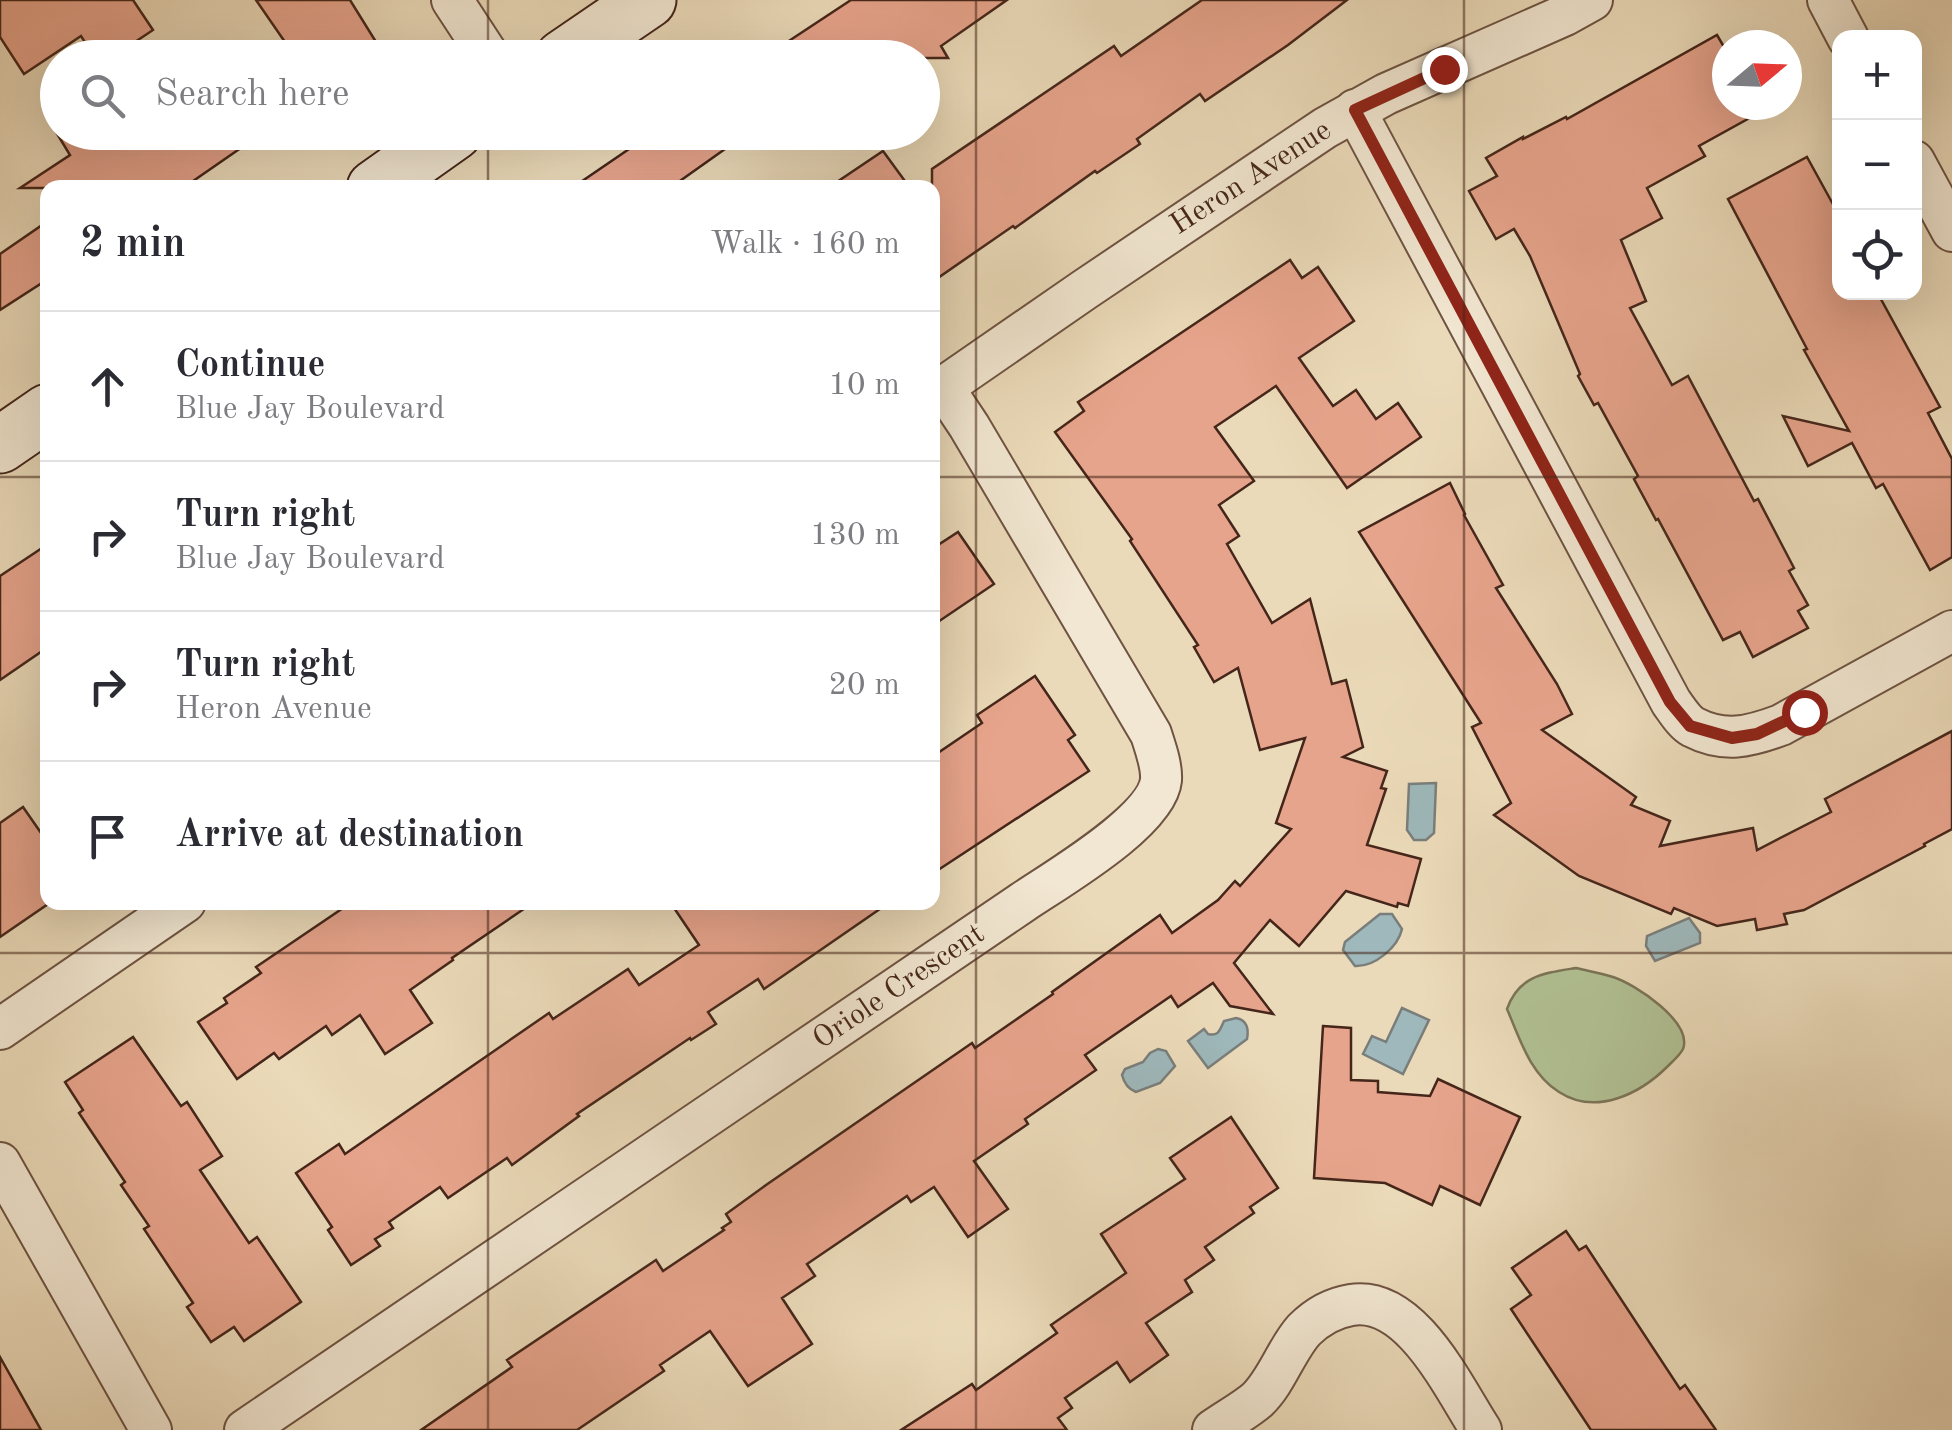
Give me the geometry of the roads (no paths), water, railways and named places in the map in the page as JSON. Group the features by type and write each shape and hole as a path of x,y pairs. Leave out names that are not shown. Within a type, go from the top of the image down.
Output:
{"main road":[{"path":"589,40 648,0"},
{"path":"386,180 429,150"},
{"path":"0,444 40,417"}],"street":[{"path":"452,0 478,40"},
{"name":"Heron Avenue","path":"940,390 1277,158 1355,110 1592,0"},
{"path":"1828,0 1844,30"},
{"path":"1355,110 1670,702 1690,726 1732,738 1757,734 1952,632"},
{"path":"1922,176 1952,231"},
{"name":"Oriole Crescent","path":"245,1430 1023,902 1137,820 1154,800 1161,780 1151,734 969,426 940,393"},
{"path":"0,1029 173,910"},
{"path":"0,1163 151,1430"},
{"path":"1212,1430 1258,1399 1305,1330 1332,1309 1357,1304 1379,1306 1420,1336 1481,1430"}],"water":[{"path":"1436,783 1434,833 1426,840 1414,840 1407,830 1409,784"},
{"path":"1380,914 1392,914 1402,929 1400,936 1378,959 1355,966 1343,950 1345,942"},
{"path":"1689,918 1700,933 1700,943 1655,961 1646,946 1647,936"},
{"path":"1402,1008 1429,1020 1403,1074 1363,1054 1372,1036 1386,1042"},
{"path":"1236,1018 1246,1026 1247,1039 1208,1068 1188,1041 1204,1029 1208,1034 1217,1033 1224,1021"},
{"path":"1158,1049 1166,1051 1175,1066 1160,1083 1136,1092 1125,1083 1125,1069 1143,1062"}]}
